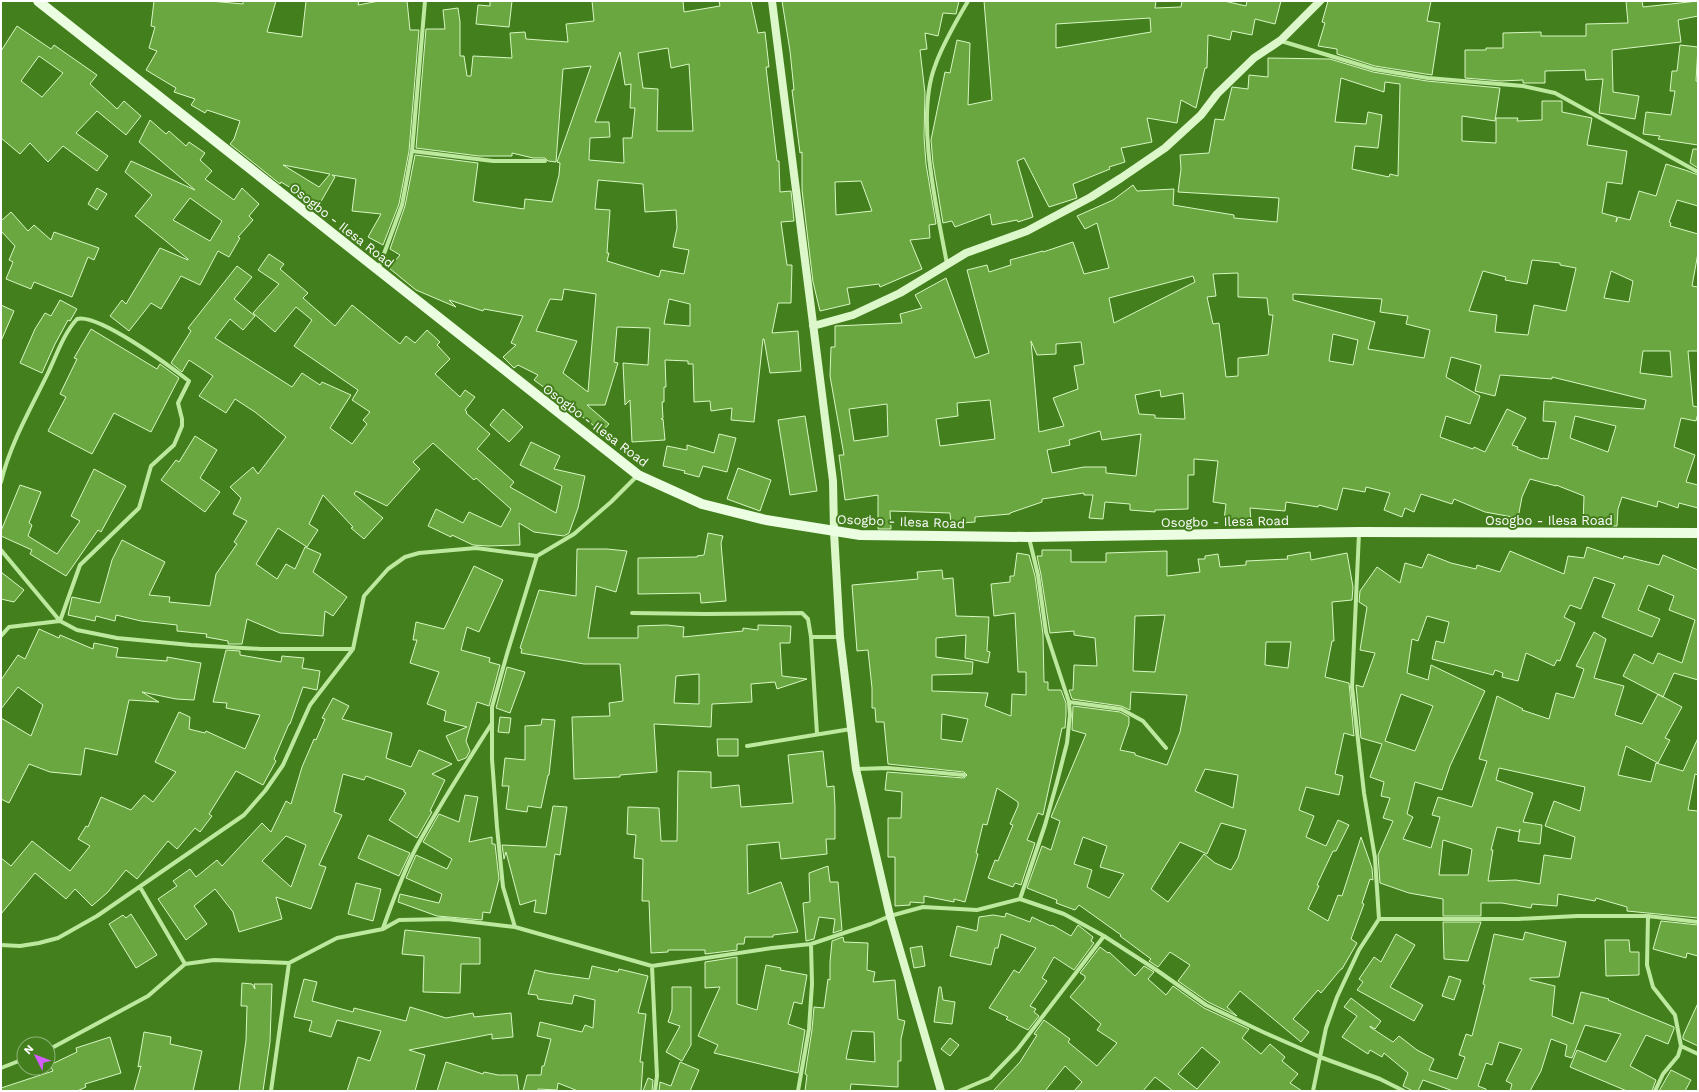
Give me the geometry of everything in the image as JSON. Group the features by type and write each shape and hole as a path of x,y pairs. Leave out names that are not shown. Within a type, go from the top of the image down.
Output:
{"main road":[{"name":"Osogbo - Ilesa Road","path":"38,1 638,475 702,504 766,520 860,535 1028,537 1360,532 1698,533"},
{"path":"772,1 834,481 834,532 840,637 856,769 890,916 941,1091"},
{"path":"813,326 853,315 900,293 966,253 1027,231 1091,197 1121,178 1165,148 1201,115 1217,94 1254,58 1281,40 1320,1"}],"street":[{"path":"378,270 402,205 412,151 425,1"},
{"path":"946,264 932,175 926,115 927,97 934,67 947,39 968,1"},
{"path":"1281,40 1374,69 1428,78 1523,86 1555,93 1698,172"},
{"path":"412,151 493,161 545,161"},
{"path":"1,482 12,450 62,343 77,319 82,318 103,326 148,350 189,381 178,403 182,426 174,445 151,466 139,508 80,565 60,621"},
{"path":"1,945 20,946 58,938 97,916 244,815 266,792 283,765 310,705 353,649 364,596 388,569 405,557 419,553 476,548 537,556 574,534 611,502 638,475"},
{"path":"1313,1091 1326,1028 1337,997 1359,950 1379,919 1375,858 1364,793 1352,687 1360,532"},
{"path":"1020,899 1045,825 1067,743 1070,714 1069,702 1046,632 1038,575 1028,537"},
{"path":"1,550 60,621 77,630 117,638 191,645 261,649 353,649"},
{"path":"515,927 504,887 498,835 492,759 492,707 537,556"},
{"path":"632,613 802,613 808,619 811,637 817,734"},
{"path":"1,636 9,627 60,621"},
{"path":"811,637 840,637"},
{"path":"1069,702 1121,709 1143,721 1166,748"},
{"path":"382,929 396,891 417,847 446,796 493,723"},
{"path":"747,746 851,729"},
{"path":"856,769 888,768 964,775"},
{"path":"140,887 185,964"},
{"path":"56,1046 148,996 185,964 214,960 289,963 337,938 382,929 399,920 447,919 515,927 652,966 772,948 811,944 890,916 924,907 977,910 1020,899 1064,914 1104,936 1158,971 1206,1005 1320,1057 1380,1079 1404,1091"},
{"path":"1379,919 1518,919 1577,916 1648,916 1698,922"},
{"path":"1648,916 1647,965 1653,987 1675,1016 1682,1046 1678,1056 1664,1074 1655,1091"},
{"path":"959,1091 990,1078 1017,1050 1104,936"},
{"path":"798,1091 809,1029 812,984 811,944"},
{"path":"271,1091 289,963"},
{"path":"652,966 657,1076 655,1091"},
{"path":"1682,1046 1698,1054"},
{"path":"1,1068 16,1062"}],"building":[{"path":"154,1 210,1 243,4 243,1 276,1 267,32 302,37 306,1 359,1 358,5 379,1 407,1 410,30 419,30 409,151 399,204 383,245 368,237 381,214 352,211 356,179 332,175 335,177 319,205 313,210 304,203 309,199 281,182 280,184 230,144 234,139 240,121 207,110 205,113 191,105 195,99 174,92 176,88 146,70 157,51 149,48 155,27 151,26","holes":["283,165 330,174 319,187"]},
{"path":"490,1 512,1 509,27 476,24 478,5 490,6"},
{"path":"592,1 683,1 684,12 720,6 719,1 751,1 758,33 765,32 769,67 766,67 777,161 779,161 780,192 791,191 794,221 781,222 787,265 792,265 791,303 778,303 772,333 798,331 801,371 770,373 763,339 754,422 731,420 732,408 711,411 710,401 694,402 693,364 688,364 688,361 665,360 666,387 664,387 664,402 662,402 663,418 661,419 663,419 665,440 632,442 630,400 625,405 623,363 648,365 650,328 617,327 614,362 618,363 605,405 587,405 609,424 602,432 554,395 556,392 553,394 534,380 538,375 518,365 514,368 503,357 516,345 511,343 523,316 484,309 483,311 449,300 456,307 416,290 389,268 400,255 390,249 405,206 415,155 478,163 473,201 524,209 525,199 552,202 559,175 560,163 557,162 591,66 563,69 556,162 548,161 545,158 533,158 512,153 512,156 479,156 416,148 426,29 445,29 443,10 458,8 460,22 460,56 464,56 467,76 471,76 473,56 512,58 510,33 525,32 526,39 568,42 566,24 594,21","holes":["668,48 671,68 689,64 693,131 657,131 658,89 643,88 638,53","620,52 625,85 631,84 630,108 635,108 632,138 623,138 624,163 589,160 590,138 610,137 609,122 595,122","598,180 643,184 645,212 676,210 677,228 673,247 689,250 684,274 661,270 659,277 607,261 609,253 607,253 610,210 595,209","564,289 596,294 588,392 563,373 577,341 536,331 550,299 562,300","669,299 690,304 690,326 664,324"]},
{"path":"782,1 959,1 956,14 943,13 938,36 925,33 927,49 920,50 925,93 924,137 926,164 936,224 929,225 930,238 910,240 922,269 880,287 879,284 847,288 850,304 820,311 813,282 802,190 802,152 800,153 792,90 794,90 790,51","holes":["861,181 872,211 836,215 835,182"]},
{"path":"984,1 1156,1 1155,8 1181,7 1182,1 1224,1 1246,6 1247,1 1281,1 1275,24 1255,19 1252,35 1232,31 1230,40 1208,35 1207,68 1205,68 1196,108 1181,100 1177,123 1147,118 1152,142 1121,148 1125,162 1109,167 1110,169 1073,184 1077,198 1049,207 1024,158 1017,161 1033,217 1018,222 1017,220 992,225 990,214 955,227 952,221 943,223 933,163 931,140 945,72 950,73 957,40 970,43 968,105 992,100","holes":["1150,18 1151,32 1056,48 1056,24"]},
{"path":"1328,1 1431,1 1427,21 1440,23 1432,75 1375,66 1337,54 1337,49 1318,46 1325,23 1322,22"},
{"path":"1626,1 1642,1 1643,7 1698,1 1698,16 1678,20 1681,42 1612,50 1613,92 1639,96 1635,119 1599,113 1603,79 1586,80 1585,70 1545,71 1545,83 1523,83 1523,80 1501,81 1465,78 1465,50 1503,48 1503,33 1541,32 1541,36 1586,36 1586,24 1628,23"},
{"path":"17,26 51,49 54,45 97,75 90,84 117,109 124,101 141,116 126,135 97,111 76,133 108,156 97,171 63,146 48,162 30,143 20,154 1,138 1,51","holes":["39,56 63,73 42,97 21,81"]},
{"path":"1680,45 1698,47 1696,81 1698,82 1698,145 1658,139 1660,136 1643,134 1646,112 1671,115 1675,91 1670,91 1672,71 1677,71"},
{"path":"1268,58 1330,59 1373,72 1427,81 1500,88 1495,121 1462,116 1462,141 1496,143 1496,118 1518,118 1517,121 1542,120 1542,101 1562,101 1562,112 1592,118 1587,145 1627,151 1622,184 1607,182 1602,213 1617,217 1616,222 1618,217 1630,220 1639,191 1656,196 1666,164 1698,175 1698,206 1677,200 1669,222 1671,223 1670,226 1698,234 1698,253 1692,286 1698,287 1698,351 1688,351 1693,406 1698,407 1698,413 1696,421 1681,418 1674,447 1695,455 1686,482 1698,485 1698,508 1679,503 1678,508 1658,501 1657,507 1622,497 1618,509 1617,526 1583,525 1584,496 1556,485 1530,479 1522,497 1518,518 1485,512 1454,499 1452,504 1421,494 1414,512 1405,508 1402,517 1384,510 1390,493 1366,487 1365,492 1343,488 1337,510 1319,505 1318,507 1286,502 1285,511 1250,508 1251,522 1224,520 1226,504 1213,502 1218,461 1194,459 1194,475 1188,475 1188,509 1155,510 1155,512 1130,510 1130,504 1105,502 1103,519 1089,518 1093,495 1084,495 1084,493 1042,499 1042,502 1010,514 975,517 975,522 951,524 950,513 890,511 891,529 878,529 878,495 845,500 839,455 844,455 830,376 831,347 835,347 835,326 902,323 900,314 922,308 915,295 946,278 975,358 989,353 967,270 987,265 989,272 1011,265 1010,260 1043,252 1073,242 1084,274 1109,268 1097,223 1085,229 1077,216 1113,200 1133,185 1137,191 1174,189 1173,205 1234,215 1234,218 1277,222 1279,198 1178,192 1181,169 1180,155 1209,153 1215,119 1224,120 1232,87 1248,89 1249,75 1268,77","holes":["1341,78 1384,92 1385,82 1400,84 1398,176 1390,174 1389,177 1352,169 1355,146 1378,148 1382,115 1368,112 1366,124 1335,122","1532,260 1560,263 1560,265 1576,268 1566,311 1534,305 1528,335 1495,332 1497,315 1469,311 1483,271 1506,277 1505,280 1527,284","1611,271 1633,281 1629,302 1604,298","1238,273 1238,297 1267,298 1269,315 1273,315 1268,355 1238,358 1238,376 1226,377 1219,323 1213,324 1207,297 1216,296 1213,274","1193,276 1195,282 1114,323 1109,298","1293,294 1382,299 1380,312 1408,316 1406,324 1430,330 1424,358 1368,349 1375,322 1293,300","1333,334 1358,340 1353,365 1329,361","1031,341 1037,355 1056,354 1056,344 1081,342 1084,364 1074,366 1078,389 1053,398 1064,426 1039,432","1643,351 1670,351 1672,377 1640,373","1451,357 1481,365 1475,391 1495,396 1500,375 1552,379 1552,377 1646,400 1644,409 1544,401 1543,421 1556,422 1548,459 1542,459 1517,449 1518,447 1512,445 1526,418 1507,409 1485,452 1474,447 1473,449 1440,437 1446,416 1470,424 1480,396 1446,377","1160,390 1161,397 1183,393 1185,419 1155,418 1155,415 1139,414 1135,395","990,400 995,439 940,446 936,419 958,416 957,403","887,404 888,436 854,441 849,409","1575,416 1616,426 1608,452 1570,438","1100,431 1102,440 1141,434 1136,476 1106,473 1106,467 1084,467 1052,473 1047,450 1070,445 1069,440"]},
{"path":"150,120 166,134 169,131 186,146 189,142 205,153 200,160 212,171 205,179 234,200 242,188 259,204 249,216 253,220 238,237 240,238 229,257 218,251 200,285 181,276 161,309 151,303 129,331 110,316 122,300 126,304 160,248 188,259 135,216 152,195 125,172 131,161 195,190 139,142","holes":["190,198 222,221 210,241 173,220"]},
{"path":"1693,149 1698,149 1698,168 1690,163"},
{"path":"97,188 107,194 97,210 88,204"},
{"path":"11,212 28,231 34,225 51,240 54,232 99,248 94,260 88,257 72,297 34,282 31,289 6,279 13,262 9,260 15,246 1,231 1,221"},
{"path":"269,254 284,264 280,269 308,293 303,298 335,326 352,305 400,344 406,336 415,343 427,330 440,342 437,345 450,359 435,374 460,397 465,390 475,397 465,410 467,412 466,413 490,434 477,449 514,482 510,487 556,513 562,486 520,465 531,442 560,456 554,469 585,476 578,508 569,533 564,536 534,532 519,523 520,545 488,546 473,545 428,526 436,509 463,523 469,512 501,527 511,509 476,478 474,480 433,443 413,462 420,469 387,506 356,491 354,494 383,518 364,539 351,528 353,527 323,495 309,524 318,530 307,547 278,528 256,564 277,579 286,564 295,569 305,547 321,554 313,572 347,597 333,616 325,611 323,636 280,633 247,619 242,644 228,644 228,641 206,637 207,634 177,631 177,625 141,621 116,615 115,621 96,616 95,621 68,615 72,597 100,603 112,560 122,540 165,562 149,595 170,597 169,602 210,606 216,574 237,544 234,542 247,521 233,514 241,498 230,487 253,467 258,474 286,437 255,412 235,399 226,413 199,396 213,376 189,360 182,372 171,363 191,331 188,328 237,266 252,277 234,299 255,316 243,330 230,319 215,338 292,387 302,373 320,385 322,382 351,395 330,428 352,444 367,424 363,420 370,412 352,400 358,390 294,346 312,320 296,307 275,332 253,313 279,284 258,270"},
{"path":"60,300 77,309 70,321 68,320 42,373 20,363 35,329 45,313 51,316"},
{"path":"1,305 14,311 1,341"},
{"path":"91,329 157,369 160,364 179,378 151,432 114,413 92,454 48,431 66,397 60,394 77,359 74,358"},
{"path":"503,409 523,427 509,442 490,425"},
{"path":"805,416 817,491 790,495 778,420"},
{"path":"719,434 736,438 727,472 703,466 699,477 684,473 685,471 663,466 667,446 687,450 687,445 714,453"},
{"path":"195,436 217,450 200,478 220,492 205,512 161,480 176,460 179,462"},
{"path":"738,468 771,480 760,511 727,499"},
{"path":"94,469 126,486 101,532 98,530 66,576 30,554 32,550 1,536 1,531 20,485 41,492 29,523 32,525 28,536 57,554 80,521 71,516"},
{"path":"708,533 723,536 721,543 726,601 701,603 700,593 638,594 638,558 697,557 704,555"},
{"path":"1587,547 1623,559 1624,556 1659,565 1663,555 1698,570 1698,680 1674,673 1663,697 1682,707 1665,738 1670,740 1658,763 1626,746 1618,775 1651,782 1656,763 1683,771 1698,738 1698,775 1695,774 1688,810 1698,811 1698,918 1627,911 1627,907 1596,898 1595,901 1558,894 1557,906 1532,904 1531,908 1502,903 1481,903 1481,916 1443,916 1443,899 1409,893 1380,883 1378,855 1393,821 1383,818 1390,798 1381,796 1384,782 1370,777 1382,744 1361,738 1356,685 1363,687 1375,653 1360,650 1367,607 1359,602 1360,591 1377,567 1400,583 1405,563 1422,568 1428,554 1451,563 1476,569 1477,565 1500,572 1510,551 1564,574 1568,556 1584,558","holes":["1594,577 1615,584 1602,617 1652,637 1660,619 1638,610 1648,585 1674,596 1669,610 1695,620 1682,663 1658,653 1653,664 1634,654 1623,676 1658,694 1642,724 1615,715 1624,686 1594,678 1606,639 1594,632 1576,666 1584,669 1574,698 1556,693 1549,719 1522,710 1523,709 1497,696 1479,759 1487,761 1472,807 1438,797 1432,815 1440,817 1431,848 1403,839 1413,817 1407,814 1415,782 1442,790 1450,766 1485,691 1431,665 1428,680 1407,673 1412,639 1418,641 1427,616 1449,622 1444,643 1436,641 1432,659 1493,675 1495,670 1503,673 1502,677 1518,681 1526,653 1554,666 1557,660 1560,661 1575,623 1564,617 1570,605 1581,609","1401,694 1433,706 1415,751 1385,741","1499,768 1585,787 1580,811 1554,801 1545,826 1575,837 1571,859 1544,855 1540,884 1516,880 1488,881 1493,850 1491,850 1497,827 1519,832 1520,829 1518,841 1540,844 1542,825 1523,822 1533,793 1496,780","1443,840 1472,849 1468,875 1439,875"]},
{"path":"577,549 627,551 616,592 596,586 588,638 638,638 638,626 667,625 684,627 683,637 743,631 743,628 758,630 758,625 791,626 790,643 780,643 782,676 807,679 777,689 775,682 751,684 752,702 712,704 711,727 654,724 657,772 620,775 620,777 574,779 572,717 610,716 609,703 623,701 620,664 584,664 521,653 522,649 520,648 539,590 576,596","holes":["699,674 699,704 674,703 676,676"]},
{"path":"1042,550 1071,550 1071,562 1106,562 1106,553 1167,551 1167,576 1200,572 1198,559 1205,559 1205,556 1218,554 1220,567 1246,565 1246,561 1288,559 1287,556 1310,552 1311,560 1347,553 1353,587 1352,600 1332,602 1334,641 1332,641 1325,677 1349,683 1354,736 1344,733 1335,774 1343,776 1339,795 1306,787 1299,810 1314,816 1306,837 1326,846 1338,820 1349,825 1336,851 1333,851 1317,885 1319,886 1308,909 1328,921 1338,895 1342,896 1361,837 1372,868 1373,880 1370,879 1362,903 1364,904 1351,939 1357,943 1342,969 1321,993 1318,990 1293,1019 1309,1032 1301,1042 1240,991 1227,1007 1237,1016 1208,1002 1178,981 1190,965 1170,952 1158,967 1149,961 1151,959 1120,936 1121,935 1079,905 1075,910 1056,903 1057,900 1027,888 1042,846 1051,850 1060,821 1051,817 1086,734 1072,730 1073,706 1120,712 1129,717 1129,724 1120,750 1135,753 1135,755 1167,765 1180,732 1187,695 1131,692 1130,710 1121,706 1072,699 1069,690 1073,690 1074,665 1097,666 1095,638 1074,635 1074,631 1050,633 1037,556 1042,556","holes":["1165,615 1155,672 1133,671 1135,616","1266,642 1291,642 1288,668 1265,665","1205,769 1238,775 1233,808 1195,791","1221,823 1246,830 1238,858 1231,870 1215,863 1204,854 1168,902 1151,889 1180,842 1207,854","1083,837 1107,846 1100,867 1124,874 1109,898 1087,887 1092,870 1074,864"]},
{"path":"1017,553 1029,555 1035,576 1043,634 1044,682 1048,682 1048,690 1061,690 1066,703 1065,728 1062,728 1043,815 1038,813 1027,840 1035,843 1021,885 1015,883 1013,887 988,878 995,860 998,861 1013,825 1010,824 1018,806 1018,802 997,788 987,825 983,824 976,853 978,854 965,902 954,899 954,902 924,896 924,903 910,902 910,905 895,906 895,857 888,857 888,818 901,818 902,792 885,790 887,772 964,778 967,775 964,772 888,764 884,722 876,722 875,708 872,708 872,688 868,650 857,651 852,585 918,579 917,572 942,570 943,579 953,578 956,616 989,617 987,651 990,652 988,663 965,658 966,635 936,638 936,657 973,662 972,674 932,675 932,691 988,693 985,706 1011,716 1012,694 1026,695 1026,672 1018,672 1015,613 994,616 991,584 1010,582 1010,576 1014,576","holes":["942,714 968,719 962,742 941,739"]},
{"path":"474,566 503,580 479,632 467,627 461,650 490,658 489,662 500,665 489,706 477,702 466,741 470,751 466,758 458,761 446,736 467,727 444,721 446,711 427,704 439,672 410,663 417,640 413,640 416,622 444,629"},
{"path":"1,572 24,590 14,602 1,599"},
{"path":"39,629 59,638 60,635 93,649 94,643 118,648 116,657 167,661 167,657 201,663 194,700 176,699 142,692 159,702 129,700 117,755 85,748 81,775 50,772 29,764 9,803 1,799 1,718 31,736 43,705 18,687 1,709 1,680 18,655 25,659"},
{"path":"226,650 240,651 240,655 281,662 282,656 304,658 302,668 320,671 317,690 303,687 290,724 274,759 276,761 263,785 236,771 209,814 212,816 200,832 195,828 177,849 168,841 137,879 126,870 108,892 92,906 75,889 66,899 35,873 1,914 1,858 11,866 32,841 70,871 90,846 78,839 86,826 88,827 101,797 131,810 144,795 153,802 176,772 155,762 179,712 190,717 189,729 205,733 206,731 245,749 260,715 226,708 227,703 213,702"},
{"path":"507,667 525,672 510,713 496,708"},
{"path":"333,698 349,706 342,719 392,733 386,758 411,767 419,750 452,764 432,774 445,780 430,811 432,812 417,838 389,820 406,793 404,790 366,776 364,780 343,774 334,812 342,815 319,865 326,867 311,909 276,897 282,919 239,932 233,912 215,889 194,906 207,924 186,940 158,899 177,886 173,881 190,869 196,877 217,860 222,866 262,823 271,832 286,801 291,804 302,767 314,739 316,740 325,719 322,718","holes":["286,836 306,845 291,887 262,861"]},
{"path":"500,717 511,718 509,733 498,732"},
{"path":"542,719 555,720 549,775 541,808 528,806 527,812 506,809 509,786 502,786 505,758 525,760 525,726 541,725"},
{"path":"717,739 738,739 738,756 718,756"},
{"path":"823,751 827,787 834,786 835,807 835,839 826,839 827,854 781,859 779,842 747,845 748,894 781,882 798,932 773,935 773,937 745,937 744,944 737,944 737,950 705,954 705,950 668,950 668,952 651,953 649,901 642,901 643,859 634,858 636,835 627,834 628,807 659,808 661,841 677,841 678,771 711,772 711,788 739,785 741,807 793,803 788,755"},
{"path":"465,795 478,797 469,842 492,837 492,844 495,844 499,879 490,913 483,912 482,920 437,916 398,902 400,894 439,903 442,894 406,878 416,855 447,869 452,859 423,842 439,814 459,822"},
{"path":"553,806 567,807 560,855 555,854 546,914 534,912 536,900 520,905 506,852 504,859 502,845 546,847"},
{"path":"368,835 410,853 399,876 358,858"},
{"path":"828,866 830,882 838,882 842,930 833,933 835,919 819,917 814,939 806,941 803,903 810,902 809,873"},
{"path":"356,883 381,889 373,921 348,914"},
{"path":"1006,913 1030,922 1032,917 1051,926 1052,925 1071,936 1078,925 1093,937 1091,941 1094,943 1074,970 1054,957 1042,978 1047,981 1030,1006 1036,1009 1034,1012 1039,1016 1028,1030 1006,1019 1008,1017 989,1008 1014,970 1019,973 1036,948 1001,934 998,948 995,948 991,965 950,956 957,926 977,931 979,917 993,915 1005,917"},
{"path":"131,914 157,955 136,968 109,924 123,915 126,918"},
{"path":"1661,921 1698,925 1698,956 1687,953 1686,958 1653,949"},
{"path":"1443,922 1481,922 1468,961 1444,959"},
{"path":"405,930 480,938 480,964 461,964 460,993 423,992 424,956 402,954"},
{"path":"1525,932 1566,942 1559,977 1530,978 1530,980 1555,986 1552,1016 1573,1024 1581,992 1609,999 1608,1000 1674,1027 1668,1044 1646,1035 1630,1066 1656,1080 1652,1091 1627,1091 1570,1067 1577,1050 1606,1062 1621,1034 1585,1025 1572,1058 1565,1056 1567,1045 1551,1039 1541,1071 1530,1091 1510,1091 1512,1084 1506,1081 1522,1049 1499,1042 1492,1065 1486,1063 1478,1086 1486,1089 1486,1091 1453,1091 1423,1080 1418,1091 1413,1091 1403,1086 1408,1073 1384,1053 1382,1057 1370,1050 1368,1054 1342,1037 1357,1016 1344,1007 1351,998 1381,1021 1375,1029 1370,1027 1393,1042 1399,1036 1417,1050 1434,1059 1429,1070 1457,1079 1465,1057 1459,1055 1466,1034 1472,1036 1485,985 1483,984 1494,934 1523,940"},
{"path":"1396,934 1415,945 1390,987 1423,1005 1414,1021 1357,990 1363,982 1359,979 1374,957 1381,962"},
{"path":"843,937 844,942 868,943 867,970 875,972 873,982 895,980 898,1019 905,1021 901,1039 901,1061 898,1061 898,1087 851,1084 850,1091 805,1091 807,1075 805,1074 814,1007 824,1008 828,979 830,980 832,941","holes":["852,1031 874,1032 875,1062 846,1059"]},
{"path":"1605,940 1629,940 1630,952 1639,952 1639,975 1606,976"},
{"path":"922,946 925,966 914,968 910,948"},
{"path":"1100,947 1108,953 1109,952 1135,976 1144,966 1154,972 1148,979 1166,995 1173,986 1204,1008 1249,1029 1242,1038 1261,1054 1270,1044 1285,1057 1282,1061 1298,1074 1290,1083 1302,1091 1173,1091 1155,1077 1143,1091 1074,1091 1082,1082 1065,1066 1045,1091 993,1091 1020,1062 1037,1035 1034,1034 1044,1020 1070,1039 1068,1042 1097,1066 1117,1043 1097,1030 1101,1024 1070,997 1085,979 1085,976 1080,973","holes":["1202,1047 1220,1062 1197,1089 1178,1074"]},
{"path":"737,957 737,1004 757,1010 766,965 781,968 780,970 807,975 802,1004 794,1002 788,1024 805,1030 798,1073 714,1053 718,1045 698,1036 720,987 705,988 705,962"},
{"path":"592,966 618,972 619,969 648,976 638,1013 646,1014 640,1062 643,1062 641,1091 578,1091 558,1083 557,1090 538,1089 538,1091 523,1091 527,1075 541,1075 542,1066 544,1066 551,1039 537,1036 540,1022 582,1032 585,1025 593,1028 595,1000 574,995 572,1004 538,999 537,995 528,994 535,970 589,979"},
{"path":"1449,976 1461,980 1454,1000 1442,996"},
{"path":"304,979 317,982 312,1001 353,1012 354,1008 406,1021 410,1007 446,1018 473,1013 474,1017 511,1013 513,1037 492,1039 492,1034 409,1050 425,1055 415,1091 347,1091 358,1057 370,1061 381,1031 337,1020 331,1037 309,1031 312,1021 294,1017"},
{"path":"242,983 252,984 255,989 254,984 272,984 270,1042 263,1091 239,1091 246,1040 247,1006 241,1006"},
{"path":"672,987 691,987 691,1045 682,1061 666,1052 680,1026 668,1022 672,1010"},
{"path":"939,987 941,987 943,1000 955,1002 952,1024 934,1022"},
{"path":"1698,1003 1698,1046 1683,1039 1683,1036"},
{"path":"144,1032 171,1037 170,1044 202,1051 193,1091 134,1091 141,1066 138,1067"},
{"path":"110,1037 121,1073 85,1084 86,1087 77,1091 1,1091 1,1088 38,1076 56,1076 56,1062 77,1052 76,1048"},
{"path":"950,1038 959,1045 950,1056 941,1049"},
{"path":"446,1062 483,1074 484,1072 498,1075 517,1075 519,1091 437,1091"},
{"path":"680,1062 699,1070 690,1091 659,1091 660,1082 671,1086"},
{"path":"1671,1070 1691,1080 1685,1091 1659,1091"},
{"path":"648,1078 653,1080 652,1091 643,1091"}]}
